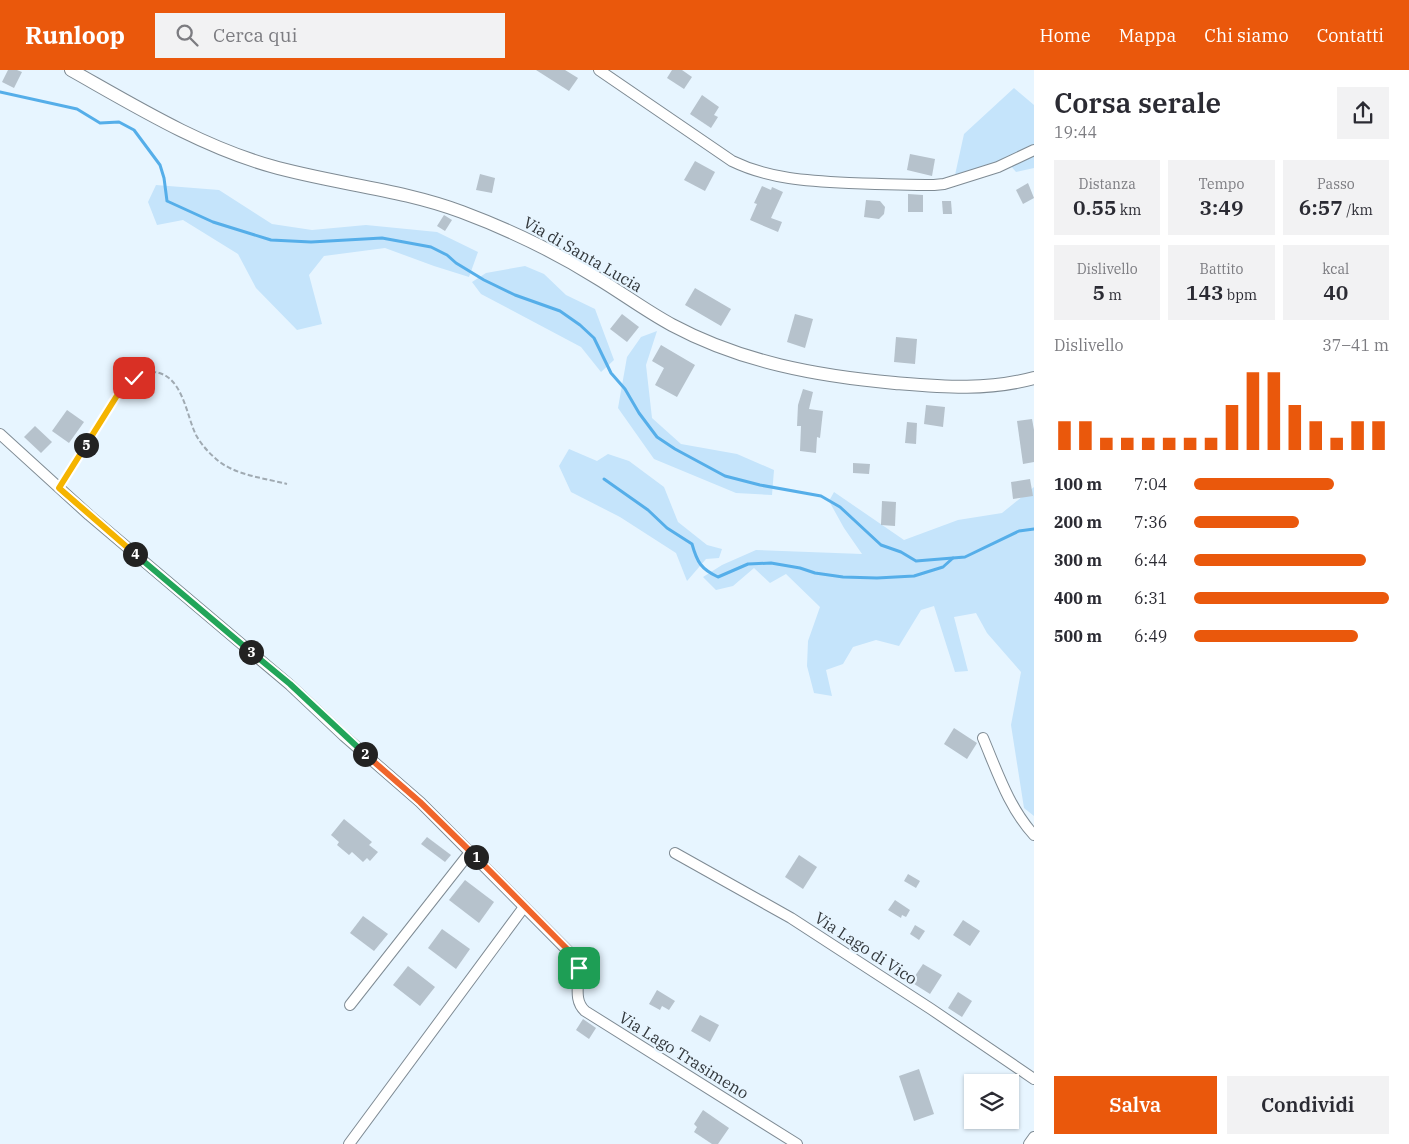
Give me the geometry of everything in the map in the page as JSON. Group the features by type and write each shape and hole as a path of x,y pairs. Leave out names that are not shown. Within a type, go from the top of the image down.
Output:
{"street":[{"name":"Via di Santa Lucia","path":"71,70 188,133 241,156 282,169 431,201 527,238 577,265 672,325 751,357 821,375 932,386 995,386 1034,378"},
{"path":"599,70 732,161 756,171 783,177 820,182 934,185 998,167 1034,150"},
{"path":"0,434 158,575 290,684 344,736 420,802 524,906 349,1144"},
{"path":"983,738 1011,802 1022,821 1034,835"},
{"path":"350,1005 471,851"},
{"name":"Via Lago di Vico","path":"676,853 799,923 1034,1079"},
{"name":"Via Lago Trasimeno","path":"524,906 573,955 579,968 578,999 585,1011 798,1144"},
{"path":"1029,1144 1034,1137"}],"path":[{"path":"59,488 122,389 134,378 150,372 166,376 174,384 182,398 196,434 203,446 215,458 235,470 287,484"}],"shaded area":[{"path":"1014,88 1034,105 1034,168 1016,172 1005,159 967,175 955,175 964,134"},
{"path":"156,185 219,190 272,224 312,230 366,225 437,232 478,252 469,277 385,248 324,256 309,275 322,324 297,330 256,288 238,254 183,220 157,225 148,202"},
{"path":"525,266 544,274 566,295 595,309 614,360 601,372 581,347 481,294 472,282 486,273"},
{"path":"657,331 646,365 652,418 681,444 737,454 774,470 772,495 736,493 654,459 618,408 627,357 641,337"},
{"path":"569,449 597,461 608,454 629,461 664,487 678,522 707,545 722,549 719,558 706,559 687,581 676,553 620,517 571,492 559,466"},
{"path":"1034,487 1034,816 1024,808 1011,725 1021,672 987,633 976,613 954,617 968,671 955,672 934,606 921,610 899,646 876,640 853,647 843,664 826,670 832,696 814,693 807,666 808,641 820,607 786,574 770,583 754,568 733,586 716,590 703,577 722,565 756,550 862,554 844,528 829,501 834,492 904,540 958,520 1002,513"}],"building":[{"path":"8,70 22,72 14,88 2,82"},
{"path":"536,70 565,70 578,78 569,91"},
{"path":"672,70 682,70 692,77 684,89 667,78"},
{"path":"702,95 719,107 714,115 718,117 711,128 690,114"},
{"path":"910,154 935,159 932,176 907,170"},
{"path":"695,161 715,172 705,191 684,180"},
{"path":"480,174 495,178 492,193 476,190"},
{"path":"1028,183 1034,198 1023,204 1016,190"},
{"path":"762,186 771,190 772,187 783,192 771,218 782,222 778,232 750,220 757,204 754,203"},
{"path":"908,194 923,195 923,212 908,212"},
{"path":"866,200 880,201 885,207 884,214 879,219 864,217"},
{"path":"942,201 951,201 952,214 943,214"},
{"path":"444,215 452,220 445,231 437,226"},
{"path":"695,288 731,309 721,326 685,305"},
{"path":"622,314 639,327 627,342 610,329"},
{"path":"795,314 813,319 805,348 787,342"},
{"path":"896,337 917,339 915,364 894,362"},
{"path":"661,345 695,365 677,397 655,385 664,368 652,361"},
{"path":"803,389 813,392 809,409 823,411 820,438 817,437 816,453 800,451 801,426 797,426 798,405"},
{"path":"926,405 945,407 943,427 924,424"},
{"path":"67,410 84,422 69,443 52,431"},
{"path":"1032,419 1034,462 1023,464 1017,421"},
{"path":"907,422 917,423 916,444 905,443"},
{"path":"35,426 52,442 41,453 24,437"},
{"path":"853,463 870,464 869,474 853,473"},
{"path":"1030,479 1033,496 1013,499 1011,482"},
{"path":"882,501 896,502 895,526 881,525"},
{"path":"954,728 977,743 967,759 944,744"},
{"path":"344,819 372,842 369,845 378,852 370,861 367,858 363,862 352,852 349,855 337,845 339,842 331,835"},
{"path":"427,837 451,855 445,862 421,844"},
{"path":"799,855 817,867 803,889 785,877"},
{"path":"908,874 920,881 916,888 904,881"},
{"path":"465,880 494,902 479,923 449,900"},
{"path":"895,900 910,910 906,917 902,915 901,918 888,910"},
{"path":"363,916 388,934 374,951 350,933"},
{"path":"963,920 980,931 970,946 953,935"},
{"path":"915,925 925,931 919,940 910,934"},
{"path":"442,929 470,949 456,969 428,948"},
{"path":"923,964 942,975 930,994 911,982"},
{"path":"408,966 435,987 420,1006 393,985"},
{"path":"657,990 675,1001 669,1010 662,1006 660,1010 649,1004"},
{"path":"958,992 972,1001 962,1017 948,1008"},
{"path":"700,1015 719,1025 710,1042 691,1031"},
{"path":"583,1019 596,1028 589,1039 576,1030"},
{"path":"919,1069 934,1114 914,1121 899,1076"},
{"path":"703,1110 729,1128 718,1144 712,1144 694,1132 697,1127 694,1124"}],"waterway":[{"path":"0,92 77,109 100,123 119,122 134,130 160,165 167,201 213,222 271,240 311,242 382,238 431,247 447,255 456,263 484,280 515,295 560,311 594,338 611,373 625,389 639,413 657,437 725,476 760,485 821,496 840,507 881,545 901,552 916,561 965,557 1019,531 1034,529"},
{"path":"604,479 648,510 667,528 692,544 700,564 707,571 718,577 748,564 771,563 843,577 914,576 943,567 953,558"}],"route":[{"path":"134,378 118,394 59,488 158,575 290,684 344,736 420,802 573,955 579,968"}]}
